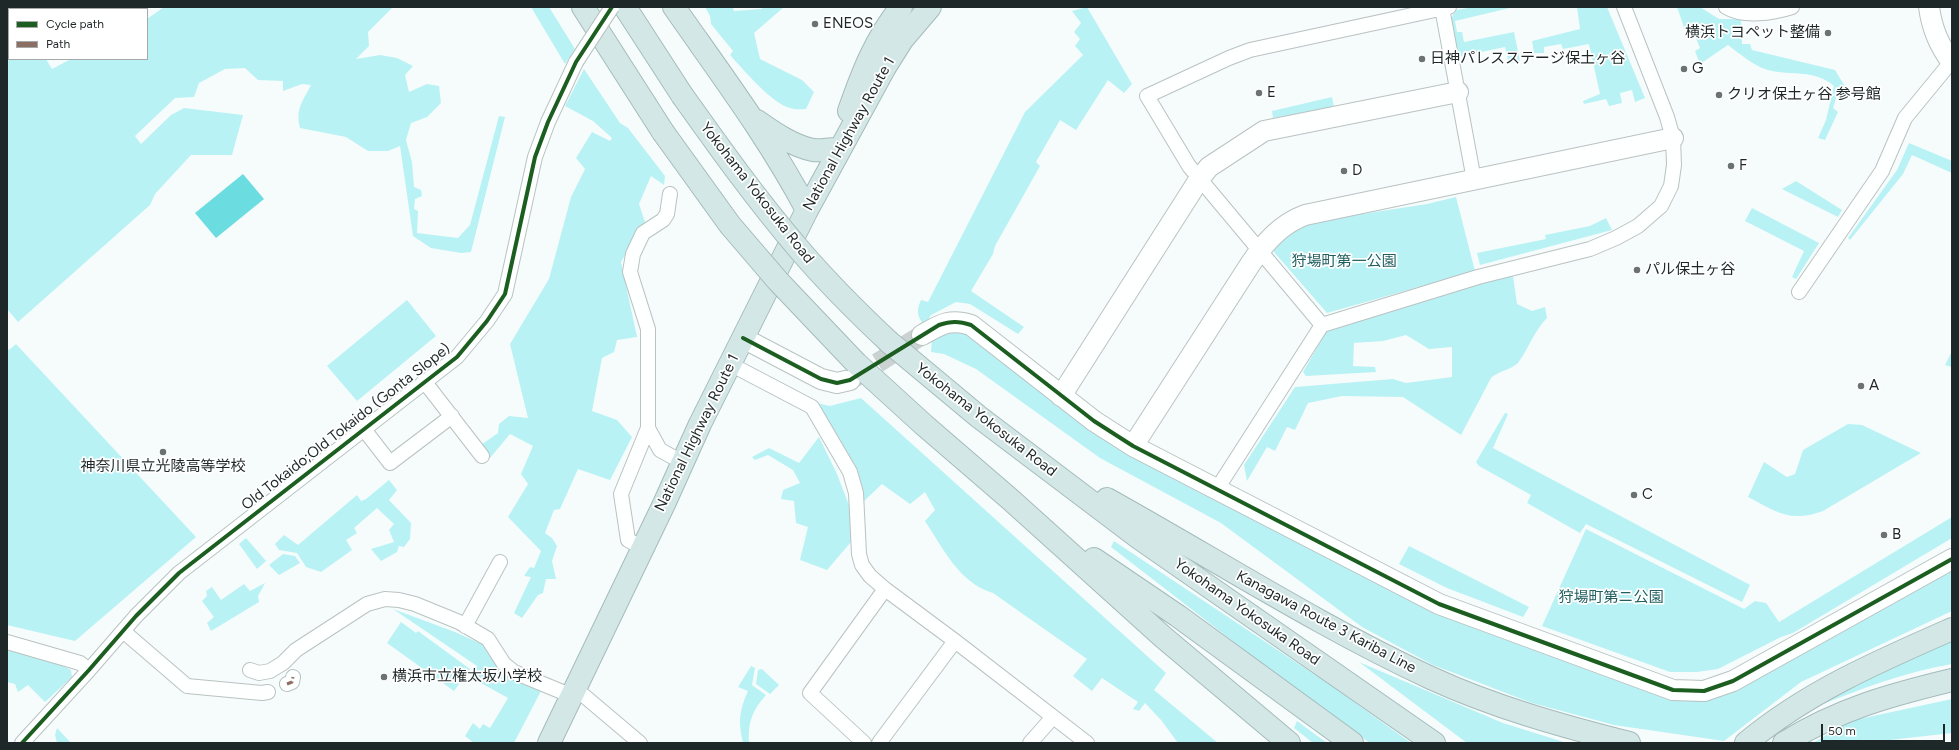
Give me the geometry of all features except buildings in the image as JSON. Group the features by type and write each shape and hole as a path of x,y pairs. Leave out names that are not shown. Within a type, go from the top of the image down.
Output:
{"highway":[{"path":"583,7 663,132 730,225 853,372 924,425 1011,500 1163,637 1289,743"},
{"name":"Yokohama Yokosuka Road","path":"625,7 682,95 749,188 797,248 835,289 889,342 978,416 1146,542 1434,743"},
{"path":"674,7 753,118 792,182 807,210"},
{"name":"National Highway Route 1","path":"832,159 866,64 886,26 901,7"},
{"name":"National Highway Route 1","path":"549,743 643,548 682,462 740,369 743,338 832,159 902,40 930,7"},
{"path":"753,118 774,133 832,159"},
{"name":"Kanagawa Route 3 Kariba Line","path":"1040,462 1146,521 1297,609 1432,678 1563,726 1629,743"},
{"path":"1011,500 1178,616 1352,743"},
{"path":"1746,743 1784,714 1831,684 1952,629"},
{"path":"1784,743 1805,730 1846,710 1889,695 1952,680"}],"street":[{"name":"Old Tokaido;Old Tokaido (Gonta Slope)","path":"22,743 123,631 178,573 363,428 457,357 487,321 505,294 535,157 548,122 576,62 612,7"},
{"path":"1217,490 1322,325 1478,277 1590,249 1616,238 1638,226 1660,206 1671,186 1674,165 1673,138 1668,116 1624,7"},
{"path":"1726,7 1742,13 1777,12 1792,7"},
{"path":"1799,292 1882,171 1905,118 1952,63 1937,41 1931,23 1930,7"},
{"path":"1322,325 1261,249 1190,166 1147,96 1229,58 1250,50 1445,8 1474,180"},
{"path":"1061,396 1200,178 1209,167 1264,131 1458,92"},
{"path":"1133,446 1261,249 1291,220 1305,215 1673,138"},
{"path":"643,548 628,540 621,494 648,428 648,329 630,272 632,254 643,233 664,220 667,214 670,194"},
{"path":"922,335 949,322 959,321 971,325 1094,421 1133,446 1217,490 1439,604 1673,690 1704,691 1734,681 1952,559"},
{"path":"743,338 822,379 837,383 853,372"},
{"path":"740,369 812,407 850,472 856,493 859,554 862,565 870,576 884,589 955,641 1087,743"},
{"path":"424,381 482,456"},
{"path":"363,428 390,463 452,416"},
{"path":"648,428 660,450 682,462"},
{"path":"465,626 500,562"},
{"path":"864,743 810,693 884,589"},
{"path":"250,670 259,673 270,671 295,656 368,604 385,599 415,604 465,626 488,640 504,664 514,672 574,693 640,743"},
{"path":"123,631 187,686 262,693 268,692"},
{"path":"878,743 955,641"},
{"path":"7,642 80,663 89,670"},
{"path":"1030,743 1053,717"}],"green space":[{"path":"7,7 22,8 8,8 8,60 47,60 52,69 69,60 148,60 148,18 164,7 393,7 368,32 369,46 356,59 380,55 397,58 413,66 405,75 409,92 427,84 439,86 441,103 427,117 411,123 406,140 412,162 414,187 421,190 422,196 415,199 414,209 418,211 417,233 458,238 470,225 499,116 505,117 471,252 461,253 431,248 413,236 400,146 388,151 368,151 346,137 300,128 298,116 299,110 311,85 302,84 283,91 283,81 258,80 245,68 225,69 199,83 194,97 175,98 135,136 141,144 171,115 184,108 243,115 232,155 191,155 155,194 150,205 18,322 7,309"},
{"path":"34,7 106,7 104,8"},
{"path":"531,7 549,7 575,49 565,64"},
{"path":"705,7 733,7 734,11 761,9 764,7 784,7 754,33 760,59 802,80 814,92 806,109 794,109 783,105 766,93 758,85 730,55 733,51 711,24 710,16"},
{"path":"1087,7 1132,84 1124,93 1108,80 1076,130 1060,120 1036,162 1040,166 995,246 993,254 971,291 1024,327 1018,334 970,304 956,302 931,315 925,326 920,320 918,314 918,307 921,300 928,302 1025,112 1083,55 1075,46 1080,39 1074,32 1081,23 1072,11"},
{"path":"1474,7 1514,7 1455,21 1457,32 1462,32 1464,42 1514,32 1520,61 1509,64 1505,47 1457,57 1450,20 1456,10"},
{"path":"1577,7 1607,7 1645,98 1635,102 1632,90 1620,93 1622,103 1609,106 1606,99 1584,104 1583,101 1600,94 1589,44 1563,49 1561,44 1544,47 1544,53 1534,53 1532,41 1580,29"},
{"path":"1677,7 1700,7 1719,19 1741,19 1742,44 1750,44 1752,50 1835,70 1849,93 1844,98 1837,95 1833,108 1838,112 1825,140 1818,138 1826,120 1834,86 1819,77 1811,75 1768,70 1758,66 1728,45 1700,64 1695,51 1700,48 1695,36 1687,36"},
{"path":"584,69 620,123 628,128 665,176 664,185 651,176 639,204 645,222 621,262 637,337 617,340 614,352 602,358 592,411 617,420 632,437 610,480 578,469 560,509 554,510 545,533 552,538 557,546 552,561 556,579 546,579 543,593 538,595 522,618 514,613 531,577 524,576 530,567 534,568 541,551 508,517 528,484 521,474 533,446 510,434 490,458 481,445 498,433 499,424 509,416 528,418 510,344 549,279 571,197 585,169 576,158 592,132 610,141 612,138 593,121 565,106"},
{"path":"1332,97 1334,107 1273,118 1272,111"},
{"path":"1909,143 1952,161 1952,173 1912,155 1903,174 1850,240 1848,238 1897,170"},
{"path":"1796,181 1842,210 1838,217 1782,189"},
{"name":"狩場町第一公園","path":"1456,197 1475,271 1327,313 1274,252 1274,246 1290,230 1310,222 1427,204"},
{"path":"1752,208 1819,243 1796,279 1792,277 1804,251 1745,221"},
{"path":"1606,218 1612,230 1480,265 1477,253 1546,239 1545,235 1590,226"},
{"path":"1513,276 1517,304 1532,311 1545,307 1547,318 1542,323 1518,363 1491,378 1461,435 1403,397 1342,396 1308,403 1295,430 1287,427 1275,451 1267,447 1247,481 1244,465 1295,387 1393,379 1406,383 1452,377 1452,347 1429,349 1406,335 1383,341 1354,343 1353,366 1375,367 1376,372 1306,376 1303,372 1326,332 1484,282"},
{"path":"407,300 436,336 357,401 327,366"},
{"path":"948,329 961,329 1038,388 1461,619 1460,623 1664,698 1700,700 1952,569 1952,611 1801,682 1724,741 1614,725 1532,703 1433,665 1362,627 1221,523 1100,458 976,369 944,354 931,352 932,339"},
{"path":"16,344 196,537 75,641 7,625 7,348 9,350"},
{"path":"1952,351 1952,367 1945,365"},
{"path":"861,398 1166,673 1154,690 1218,743 1178,743 1161,720 1145,703 1139,711 1133,709 1138,702 1102,678 1092,691 1073,676 1087,659 993,593 981,588 961,573 945,553 925,521 935,510 925,492 910,504 882,484 863,502 857,477 846,451 817,403 830,406"},
{"path":"1505,413 1508,414 1493,448 1750,585 1742,602 1586,524 1580,533 1527,503 1531,495 1479,466 1476,462"},
{"path":"1848,424 1862,425 1921,453 1823,511 1801,516 1792,516 1776,511 1748,497 1764,462 1787,477 1795,474 1803,450"},
{"path":"819,437 837,474 850,508 851,542 827,570 800,560 808,527 796,523 794,501 781,499 783,490 800,483 793,470 768,455 755,460 752,457 769,448 799,463"},
{"path":"389,480 397,490 389,500 411,523 410,539 404,547 399,546 397,552 381,561 371,549 394,542 389,530 394,524 377,508 354,528 357,533 346,540 352,550 321,572 306,567 297,553 279,550 275,544 284,535 298,545 357,495 361,501 366,499"},
{"name":"狩場町第ニ公園","path":"1952,517 1952,538 1793,633 1781,637 1718,669 1697,672 1670,672 1542,626 1586,529 1744,609 1755,601 1766,603 1779,622"},
{"path":"246,538 266,561 257,569 239,544"},
{"path":"1114,541 1333,687 1411,743 1370,743 1300,693 1111,547"},
{"path":"1409,546 1529,607 1523,617 1447,588 1399,564"},
{"path":"283,554 295,556 300,563 279,575 269,565"},
{"path":"265,583 258,596 259,602 211,631 207,623 214,617 202,601 207,596 206,591 212,587 221,600 244,584 250,591"},
{"path":"393,609 455,632 488,647 542,689 514,743 474,743 465,736 473,723 480,729 483,724 490,728 508,698 470,677 477,666"},
{"path":"401,622 416,633 418,631 470,669 454,691 387,643"},
{"path":"1952,638 1952,664 1934,667 1864,688 1813,708 1860,680"},
{"path":"7,648 43,656 71,670 72,677 45,702 28,685 18,692 15,684 7,682"},
{"path":"1359,662 1503,723 1567,743 1467,743"},
{"path":"751,666 755,668 752,685 766,695 757,706 752,717 749,729 749,743 743,743 740,729 740,717 748,691 738,687"},
{"path":"762,669 779,685 770,694 756,684 758,670"},
{"path":"1952,699 1952,733 1890,740 1813,743 1850,721"},
{"path":"1297,721 1327,743 1313,743 1294,728"},
{"path":"57,728 71,743 57,743 55,735"}],"water":[{"path":"243,174 264,199 216,238 195,213"}],"tunnel":[{"path":"852,379 922,335"}],"marked path":[{"path":"287,684 292,682 293,677"}],"cycle path":[{"path":"22,743 136,616 179,573 457,357 487,321 505,294 535,157 548,122 576,62 612,7"},
{"path":"743,338 821,379 837,383 850,380 939,325 955,322 971,325 1094,421 1133,446 1439,604 1673,690 1704,691 1733,681 1952,559"}],"place":[{"name":"ENEOS","path":"815,24"},
{"name":"横浜トヨペット整備","path":"1828,33"},
{"name":"日神パレスステージ保土ヶ谷","path":"1422,59"},
{"name":"G","path":"1684,69"},
{"name":"E","path":"1259,93"},
{"name":"クリオ保土ヶ谷 参号館","path":"1719,95"},
{"name":"F","path":"1731,166"},
{"name":"D","path":"1344,171"},
{"name":"パル保土ヶ谷","path":"1637,270"},
{"name":"A","path":"1861,386"},
{"name":"神奈川県立光陵高等学校","path":"163,452"},
{"name":"C","path":"1634,495"},
{"name":"B","path":"1884,535"},
{"name":"横浜市立権太坂小学校","path":"384,677"}]}
